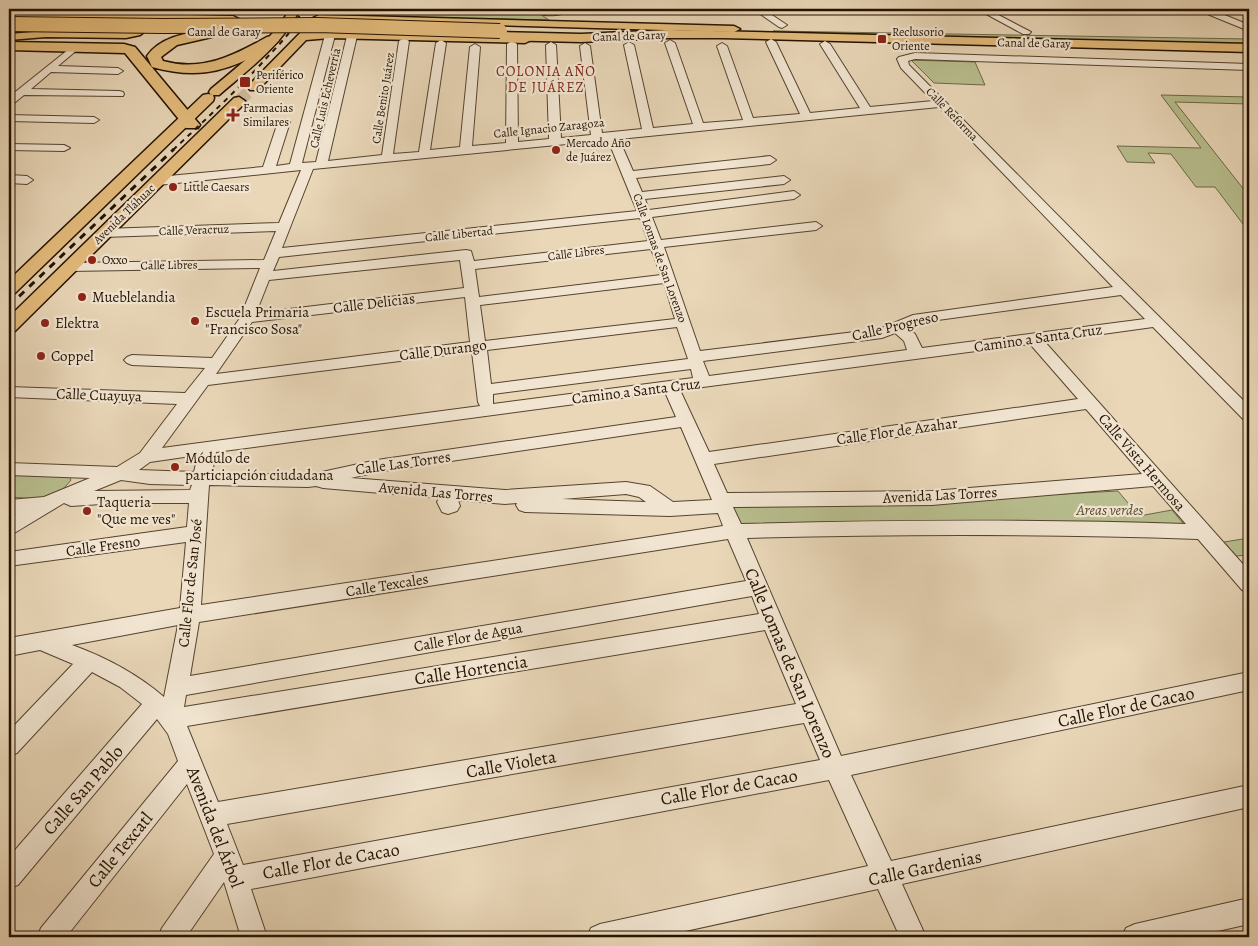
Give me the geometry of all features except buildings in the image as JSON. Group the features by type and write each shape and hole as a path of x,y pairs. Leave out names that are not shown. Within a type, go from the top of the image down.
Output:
{"highway":[{"name":"Canal de Garay","path":"9,24 162,26 318,25 581,38 659,34 771,35 1249,48"},
{"name":"Canal de Garay","path":"9,33 41,30 576,34 734,29 1026,32 1249,38"},
{"path":"211,32 172,42 160,48 154,56 157,64 174,70 214,68 229,64 277,35"},
{"path":"9,46 124,48 130,50 189,122"}],"main road":[{"path":"277,35 318,16 365,9"},
{"name":"Canal de Garay","path":"9,14 85,12 293,14 555,25 734,29"},
{"path":"9,37 45,34 126,36 136,33 144,27 141,24 48,14"},
{"name":"Avenida Tláhuac","path":"9,289 189,122 211,95 277,35 293,14"},
{"path":"318,16 370,24 539,28 555,25"},
{"path":"254,86 303,37 318,16"},
{"path":"356,36 354,30 370,24"},
{"path":"303,37 330,35 585,41 659,34"},
{"name":"Avenida Tláhuac","path":"9,327 239,101"}],"street":[{"path":"542,11 571,9"},
{"path":"757,9 782,25"},
{"path":"981,9 1026,32"},
{"path":"1202,9 1249,28"},
{"path":"542,11 555,25"},
{"path":"146,457 248,318 308,167 330,35"},
{"name":"Calle Luis Echeverría","path":"308,167 356,36"},
{"name":"Calle Benito Juárez","path":"387,158 404,41"},
{"path":"771,42 807,116"},
{"path":"424,154 441,43"},
{"path":"670,43 699,127"},
{"path":"512,44 512,146"},
{"path":"825,44 867,110"},
{"path":"550,45 555,141"},
{"path":"629,45 648,132"},
{"path":"585,46 597,137"},
{"path":"722,46 749,122"},
{"path":"466,150 475,47"},
{"path":"9,102 74,48"},
{"name":"Calle Reforma","path":"1249,68 915,56 902,59 905,66 1249,415"},
{"path":"48,69 118,71"},
{"path":"21,92 119,94"},
{"name":"Calle Ignacio Zaragoza","path":"158,181 942,103"},
{"path":"9,118 94,120"},
{"path":"268,171 284,122"},
{"name":"Calle Lomas de San Lorenzo","path":"612,136 638,196 669,278 703,383"},
{"path":"9,147 64,148"},
{"path":"629,175 770,160"},
{"path":"9,179 27,180"},
{"path":"638,196 784,180"},
{"name":"Calle Libertad","path":"270,265 461,234 794,195"},
{"name":"Calle Libres","path":"69,267 466,261 656,244 816,226"},
{"name":"Calle Veracruz","path":"104,232 284,228"},
{"path":"461,234 487,410"},
{"name":"Calle Delicias","path":"248,318 669,278"},
{"name":"Calle Progreso","path":"484,390 882,333 912,319 1126,290"},
{"name":"Calle Durango","path":"203,381 683,322"},
{"name":"Camino a Santa Cruz","path":"52,501 120,473 146,457 208,447 1158,322"},
{"path":"895,327 911,338 915,347 915,354"},
{"name":"Calle Vista Hermosa","path":"1034,339 1249,584"},
{"path":"132,360 216,363"},
{"name":"Calle Lomas de San Lorenzo","path":"671,387 723,503 834,768 913,937"},
{"name":"Calle Cuayuya","path":"9,392 190,399"},
{"name":"Calle Flor de Azahar","path":"703,458 1090,403"},
{"name":"Calle Las Torres","path":"120,473 200,488 308,481 377,466 686,421"},
{"name":"Calle Flor de San José","path":"164,712 178,688 190,615 200,488 208,447"},
{"path":"9,469 120,473"},
{"name":"Avenida Las Torres","path":"308,481 452,500 504,498 507,504 670,509 723,503 932,498 1157,479"},
{"name":"Camino a Santa Cruz","path":"9,507 22,507 52,501 200,488"},
{"path":"9,527 52,501"},
{"name":"Avenida Las Torres","path":"734,531 782,529 1116,529 1203,532"},
{"name":"Calle Texcales","path":"9,647 190,615 734,531"},
{"name":"Calle Fresno","path":"9,559 196,533"},
{"name":"Calle Flor de Agua","path":"178,688 758,586"},
{"name":"Calle Hortencia","path":"164,712 772,620"},
{"path":"40,642 90,660 122,678 164,712"},
{"path":"9,746 90,660"},
{"name":"Calle Flor de Cacao","path":"232,867 834,768 1249,681"},
{"name":"Avenida del Árbol","path":"164,712 190,763 213,815 254,937"},
{"name":"Calle San Pablo","path":"9,876 164,712"},
{"name":"Calle Violeta","path":"213,815 810,712"},
{"name":"Calle Texcatl","path":"50,937 190,763"},
{"name":"Calle Gardenias","path":"600,937 884,877 1249,796"},
{"path":"171,937 232,867"},
{"path":"1135,937 1249,911"}],"green space":[{"path":"382,9 537,12 549,20 389,17"},
{"path":"773,31 1249,39 1249,46"},
{"path":"911,60 975,62 985,85 934,83"},
{"path":"1161,95 1249,97 1249,104 1175,102 1249,196 1249,232 1215,187 1196,187 1171,154 1148,153 1155,163 1127,162 1117,146 1201,148"},
{"path":"9,474 69,476 71,480 57,493 43,498 9,497"},
{"name":"Areas verdes","path":"1118,491 1139,516 1172,510 1187,528 737,532 726,505 952,500"},
{"path":"1249,538 1249,555 1236,556 1224,542"}],"tunnel":[{"path":"239,101 254,87"}],"railway":[{"path":"173,150 229,97 279,45 290,32 302,9"},
{"path":"9,306 174,149"}],"place":[{"name":"Reclusorio Oriente","path":"882,39"},
{"name":"Periférico Oriente","path":"245,82"},
{"name":"Farmacias Similares","path":"233,115"},
{"name":"Mercado Año de Juárez","path":"556,150"},
{"name":"Little Caesars","path":"173,187"},
{"name":"Oxxo","path":"92,260"},
{"name":"Mueblelandia","path":"82,297"},
{"name":"Escuela Primaria \"Francisco Sosa\"","path":"195,321"},
{"name":"Elektra","path":"45,323"},
{"name":"Coppel","path":"41,356"},
{"name":"Módulo de particiapción ciudadana","path":"175,467"},
{"name":"Taqueria \"Que me ves\"","path":"87,511"}],"district":[{"name":"COLONIA AÑO DE JUÁREZ","path":"546,79"}]}
